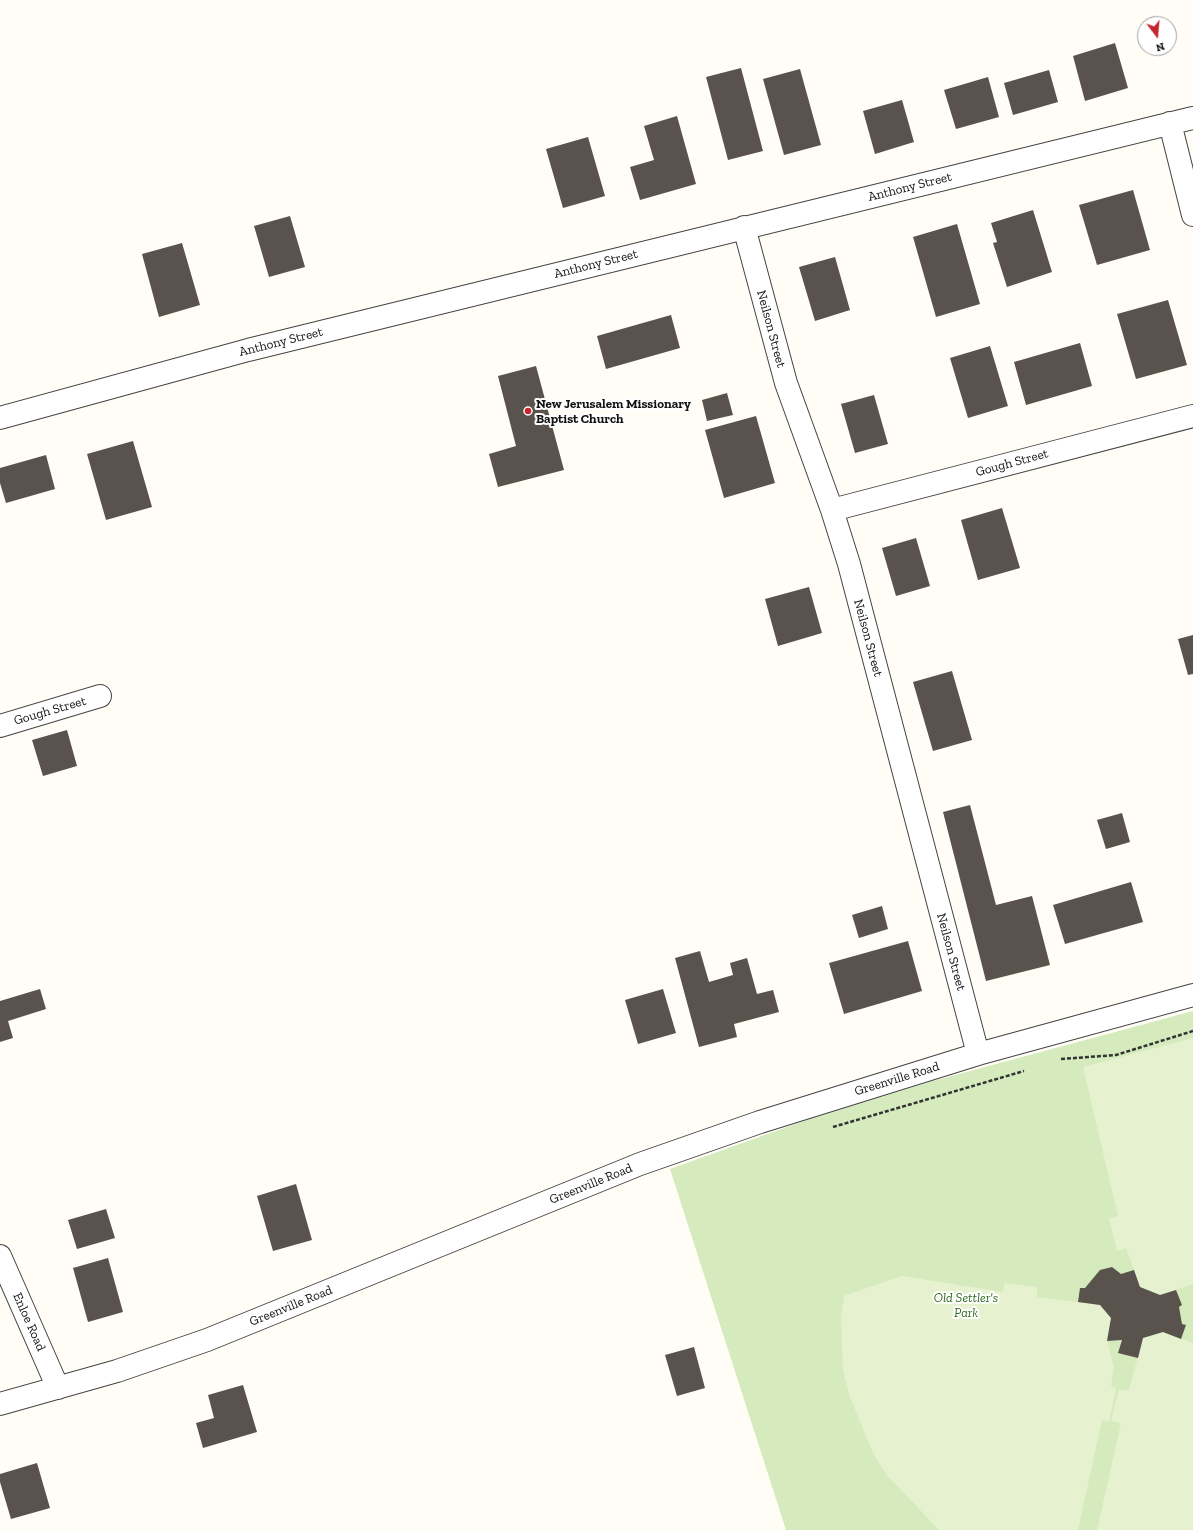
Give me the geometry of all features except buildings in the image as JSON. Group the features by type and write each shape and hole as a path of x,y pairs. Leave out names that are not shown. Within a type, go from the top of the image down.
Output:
{"street":[{"name":"Anthony Street","path":"0,418 248,350 1193,118"},
{"path":"1170,123 1193,216"},
{"name":"Neilson Street","path":"744,227 786,383 832,510 851,572 978,1054"},
{"name":"Gough Street","path":"832,510 1193,416"},
{"name":"Gough Street","path":"0,726 100,696"},
{"name":"Greenville Road","path":"0,1404 117,1371 207,1340 671,1153 760,1122 978,1054 1193,995"},
{"name":"Enloe Road","path":"0,1256 58,1388"}],"path":[{"path":"1062,1059 1116,1055 1193,1031"},
{"path":"826,1130 1024,1071"}],"green space":[{"name":"Old Settler's Park","path":"1193,1011 1193,1530 786,1530 670,1169 812,1118 933,1081"},
{"path":"1193,1038 1193,1284 1160,1295 1140,1287 1126,1248 1117,1251 1109,1218 1118,1216 1083,1067"},
{"path":"902,1276 1003,1292 1004,1283 1037,1287 1037,1297 1100,1305 1111,1318 1107,1341 1114,1367 1111,1386 1116,1388 1109,1422 1102,1420 1078,1530 939,1530 886,1474 872,1451 850,1397 843,1371 841,1317 844,1296"},
{"path":"1163,1332 1193,1343 1193,1530 1097,1530 1121,1423 1111,1421 1119,1390 1129,1390 1143,1338"}],"place":[{"name":"New Jerusalem Missionary Baptist Church","path":"528,411"}]}
